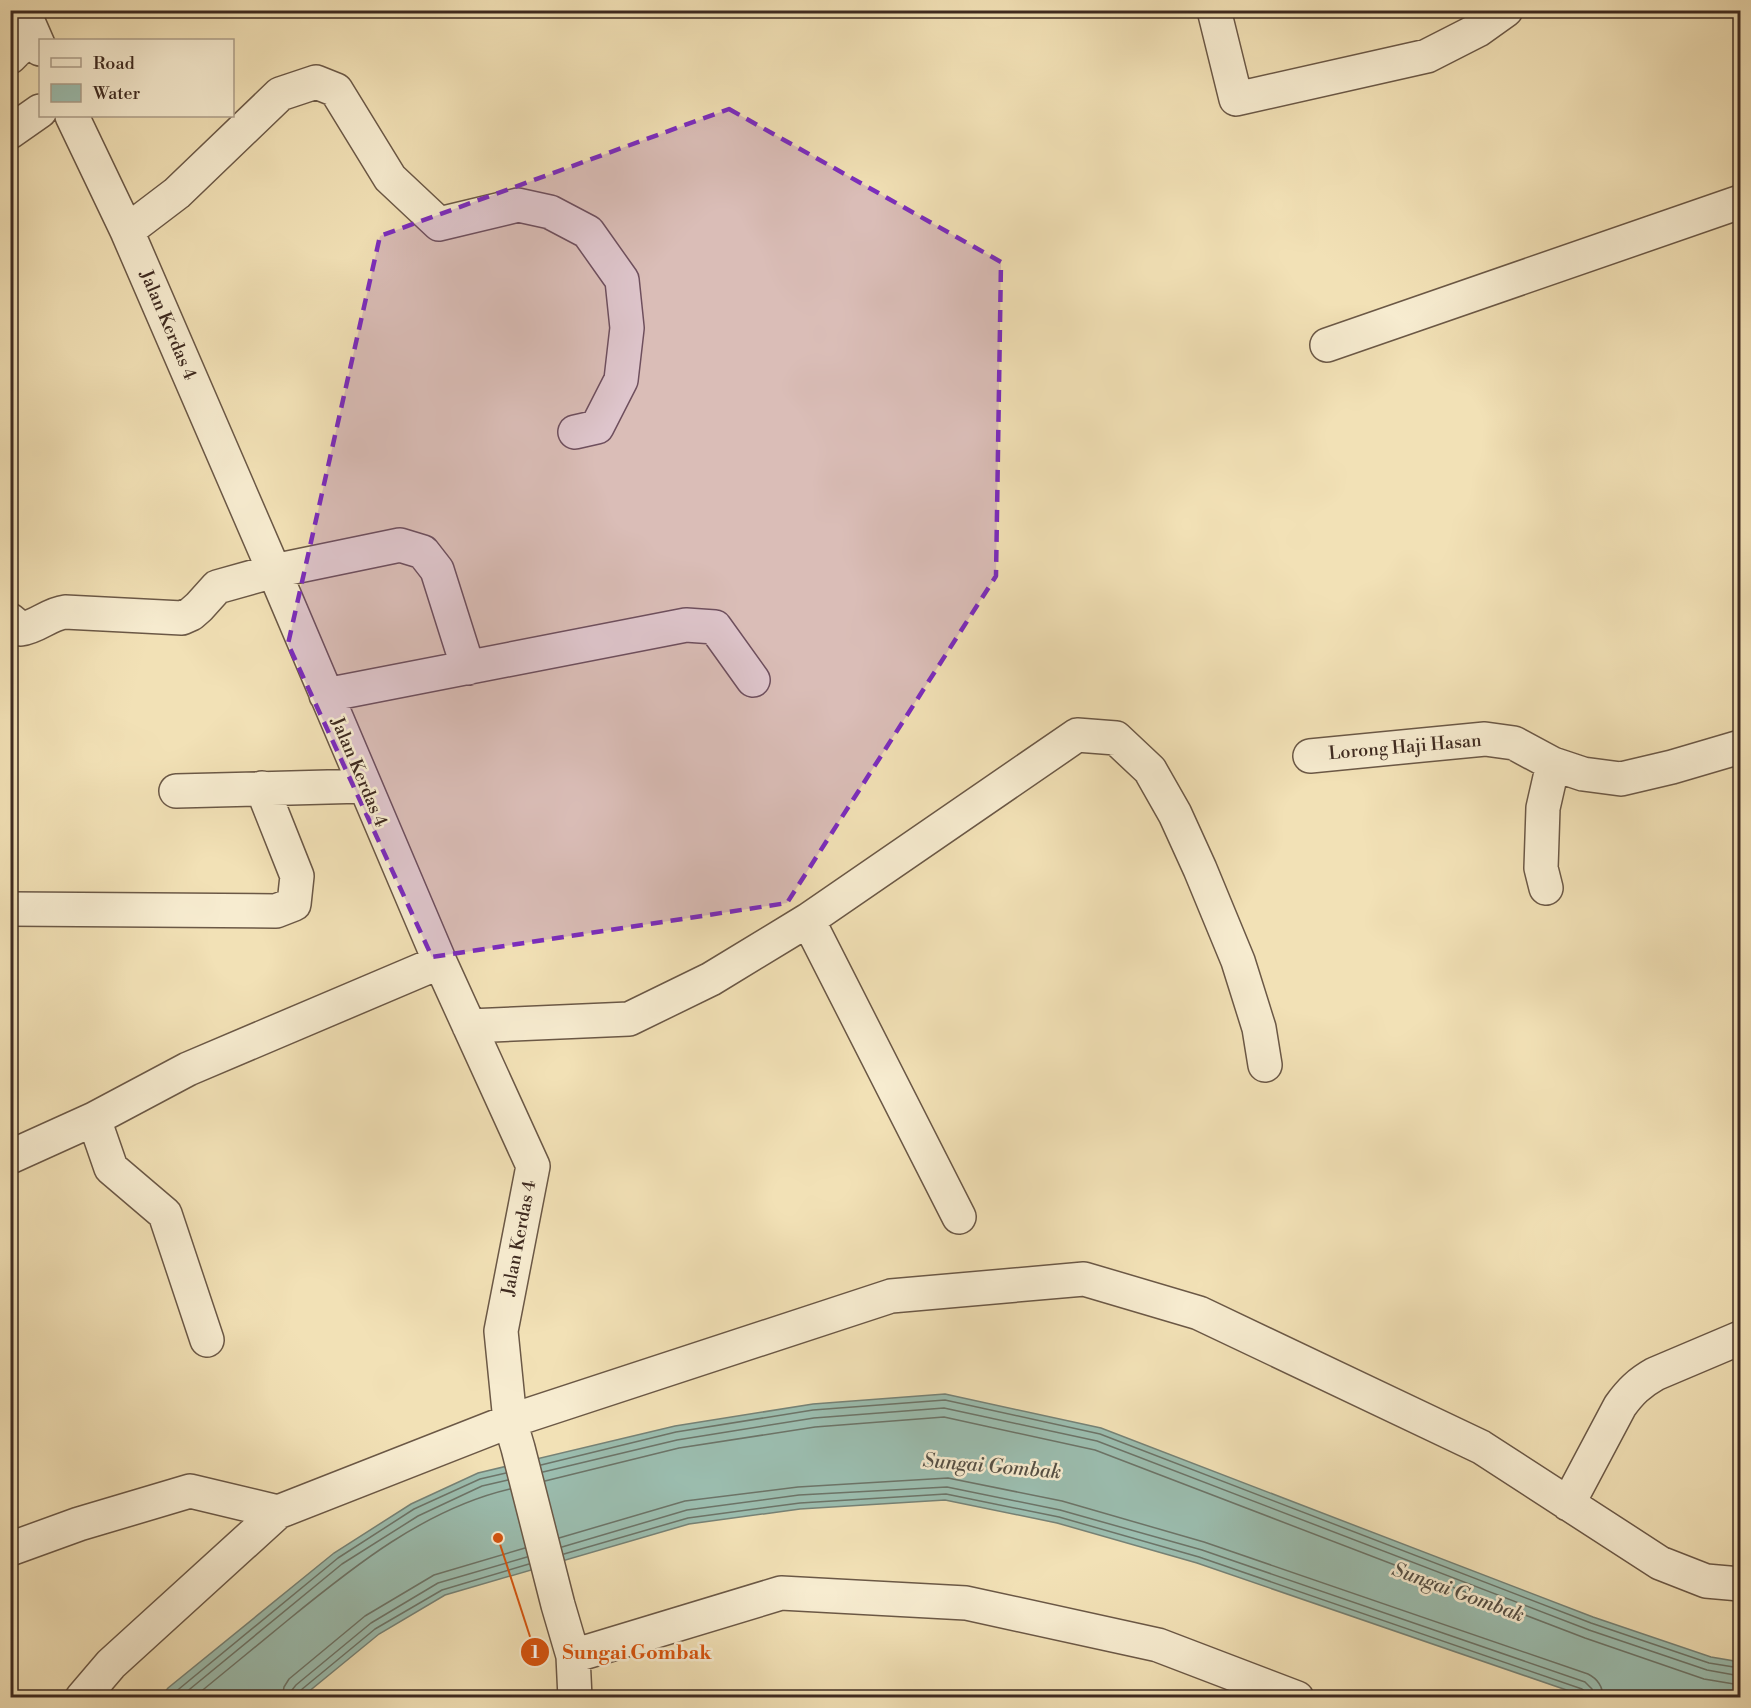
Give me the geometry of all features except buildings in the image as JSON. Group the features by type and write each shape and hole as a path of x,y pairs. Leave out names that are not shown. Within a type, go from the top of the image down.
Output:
{"street":[{"path":"1214,10 1236,99 1427,56 1478,30 1506,10"},
{"path":"127,231 177,193 280,94 316,82 336,90 390,178 439,224 518,205 550,212 588,232 622,280 627,328 621,380 597,427 575,432"},
{"path":"10,132 39,112"},
{"name":"Jalan Kerdas 4","path":"72,117 127,231 440,962 533,1166 501,1331 514,1434 573,1656 575,1698"},
{"path":"1327,345 1740,202"},
{"path":"10,620 21,629 30,628 65,612 182,618 191,614 217,587 274,571 400,545 423,552 437,570 468,668"},
{"path":"326,695 687,625 715,627 753,680"},
{"path":"469,1026 629,1019 711,979 808,920 1077,735 1116,738 1150,770 1175,814 1200,868 1238,961 1259,1028 1265,1065"},
{"name":"Lorong Haji Hasan","path":"1310,756 1485,739 1514,743 1553,764 1583,774 1621,779 1740,747"},
{"path":"1546,888 1541,868 1543,808 1553,764"},
{"path":"176,791 364,786"},
{"path":"10,909 276,911 294,904 297,876 262,788"},
{"path":"808,920 959,1217"},
{"path":"10,1157 94,1119 188,1069 440,962"},
{"path":"94,1119 111,1168 165,1214 207,1340"},
{"path":"82,1698 111,1665 278,1512 514,1434 891,1296 1084,1279 1199,1312 1481,1447 1660,1563 1706,1581 1740,1584"},
{"path":"1569,1504 1620,1406 1630,1392 1655,1374 1740,1338"},
{"path":"10,1549 79,1524 190,1491 278,1512"},
{"path":"573,1656 781,1593 966,1603 1158,1645 1238,1687 1297,1698"}],"highlighted area":[{"path":"729,109 1001,262 996,576 787,903 432,957 288,644 380,236"}],"water":[{"name":"Sungai Gombak","path":"945,1394 1101,1428 1593,1617 1711,1657 1740,1662 1740,1697 1593,1697 1581,1695 1197,1563 1057,1523 945,1500 800,1509 689,1524 445,1595 379,1634 302,1697 160,1698 168,1688 334,1553 411,1504 478,1473 675,1426 813,1404"}],"place":[{"name":"Sungai Gombak","path":"498,1538"}]}
